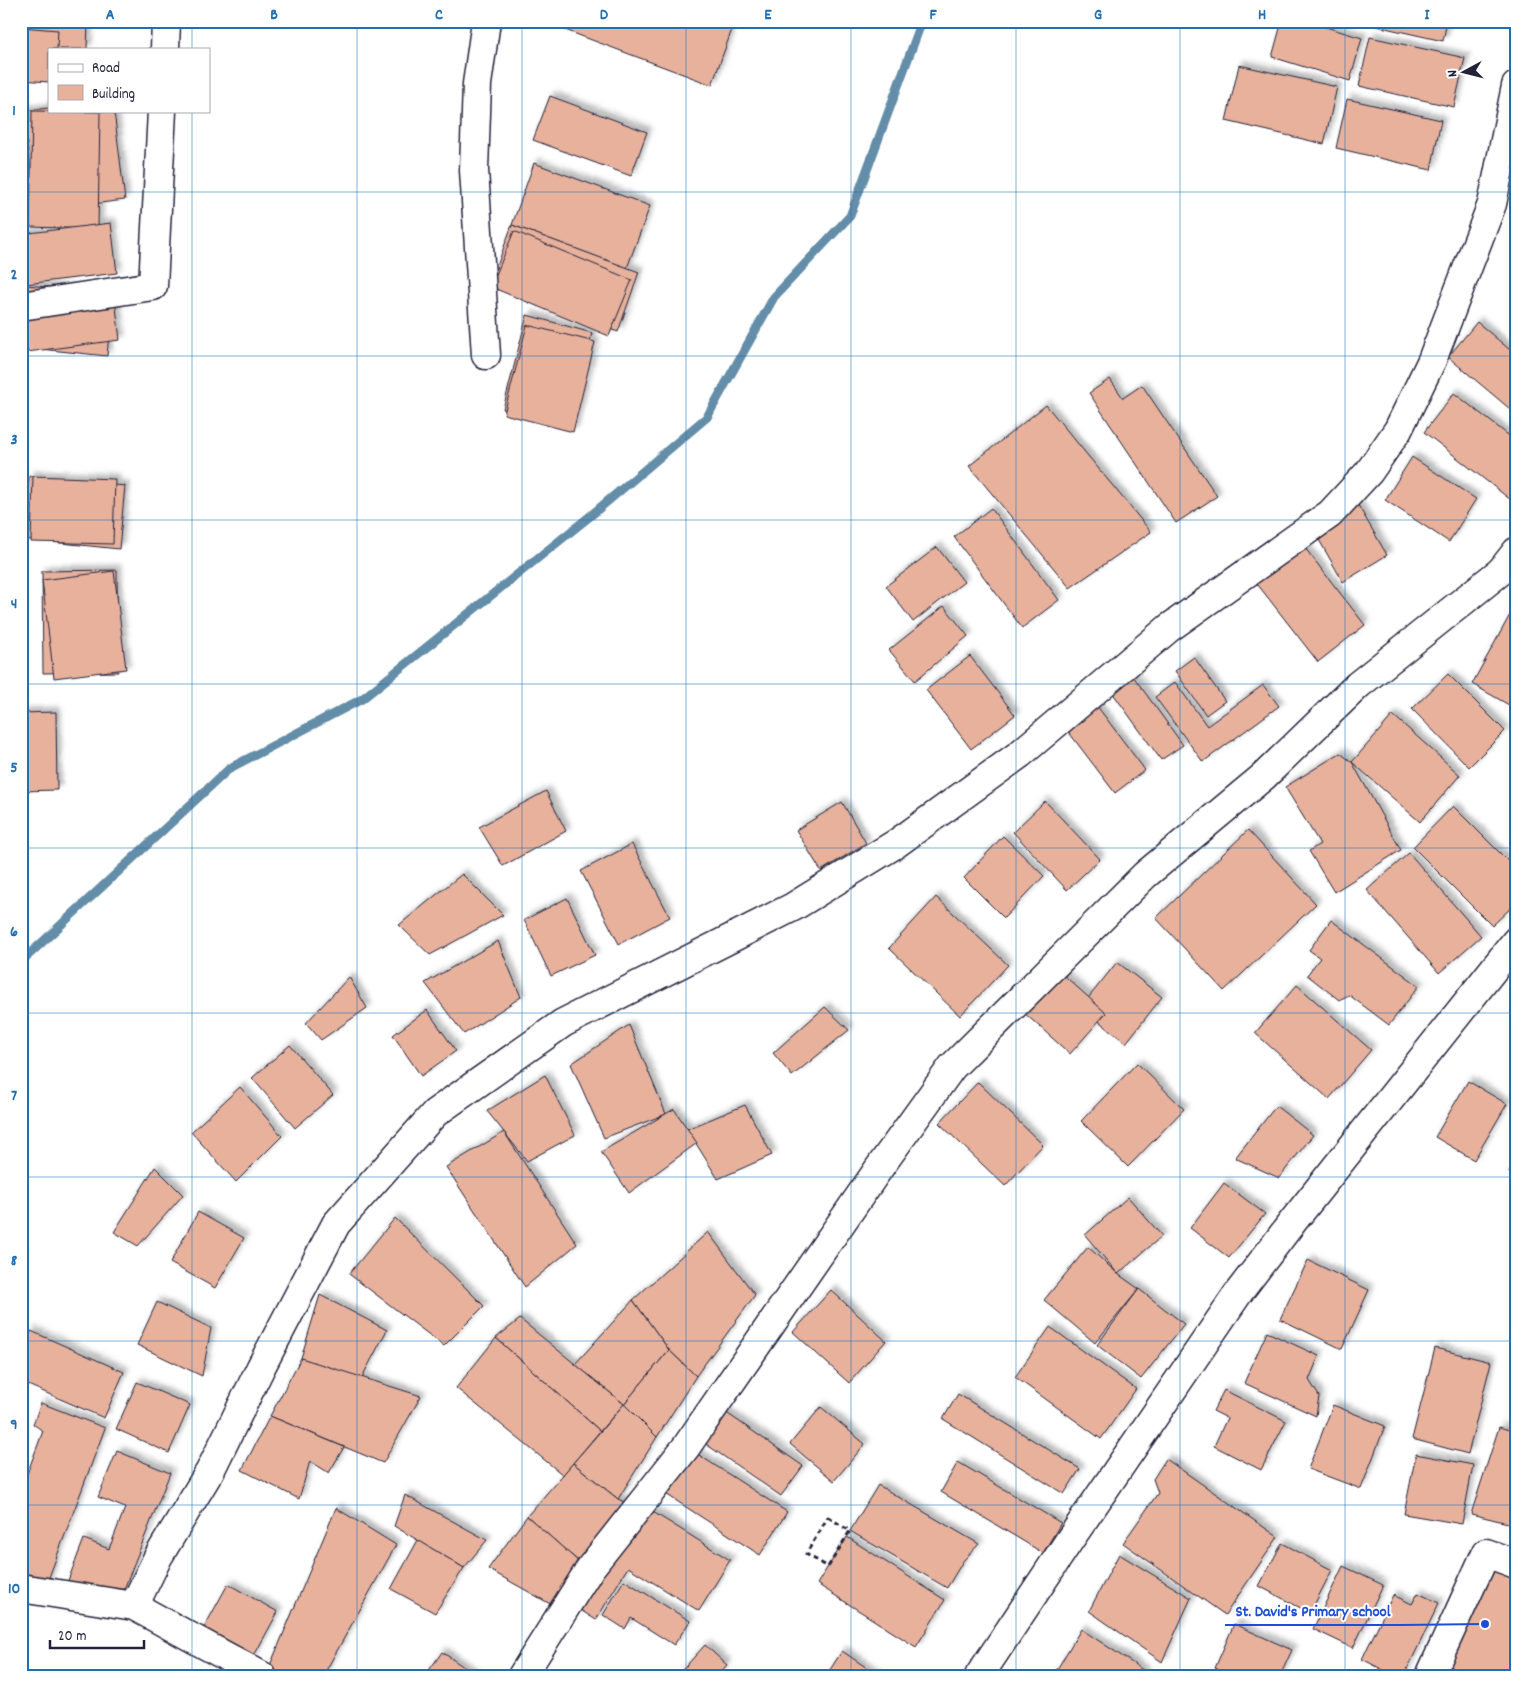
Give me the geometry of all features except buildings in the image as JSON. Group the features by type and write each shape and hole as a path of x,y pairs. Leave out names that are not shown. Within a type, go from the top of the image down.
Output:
{"street":[{"path":"165,48 166,21"},
{"path":"486,21 477,84 474,170 486,355"},
{"path":"134,1606 158,1557 210,1472 261,1368 336,1224 435,1113 564,1023 794,908 896,843 1020,754 1170,628 1330,514 1369,472 1398,430 1432,360 1492,204 1516,86"},
{"path":"21,306 153,286 162,112"},
{"path":"522,1676 591,1567 686,1447 882,1164 952,1067 1145,875 1264,776 1358,685 1501,571 1516,552"},
{"path":"979,1676 1068,1541 1239,1292 1516,941"},
{"path":"1430,1676 1486,1553 1516,1564"},
{"path":"21,1588 134,1606 262,1676"}],"path":[{"path":"828,1517 850,1531 828,1567 806,1554 828,1517"}],"waterway":[{"path":"21,962 230,768 362,699 589,517 707,417 774,297 850,216 922,21"}],"place":[{"name":"St. David's Primary school","path":"1485,1624"}]}
